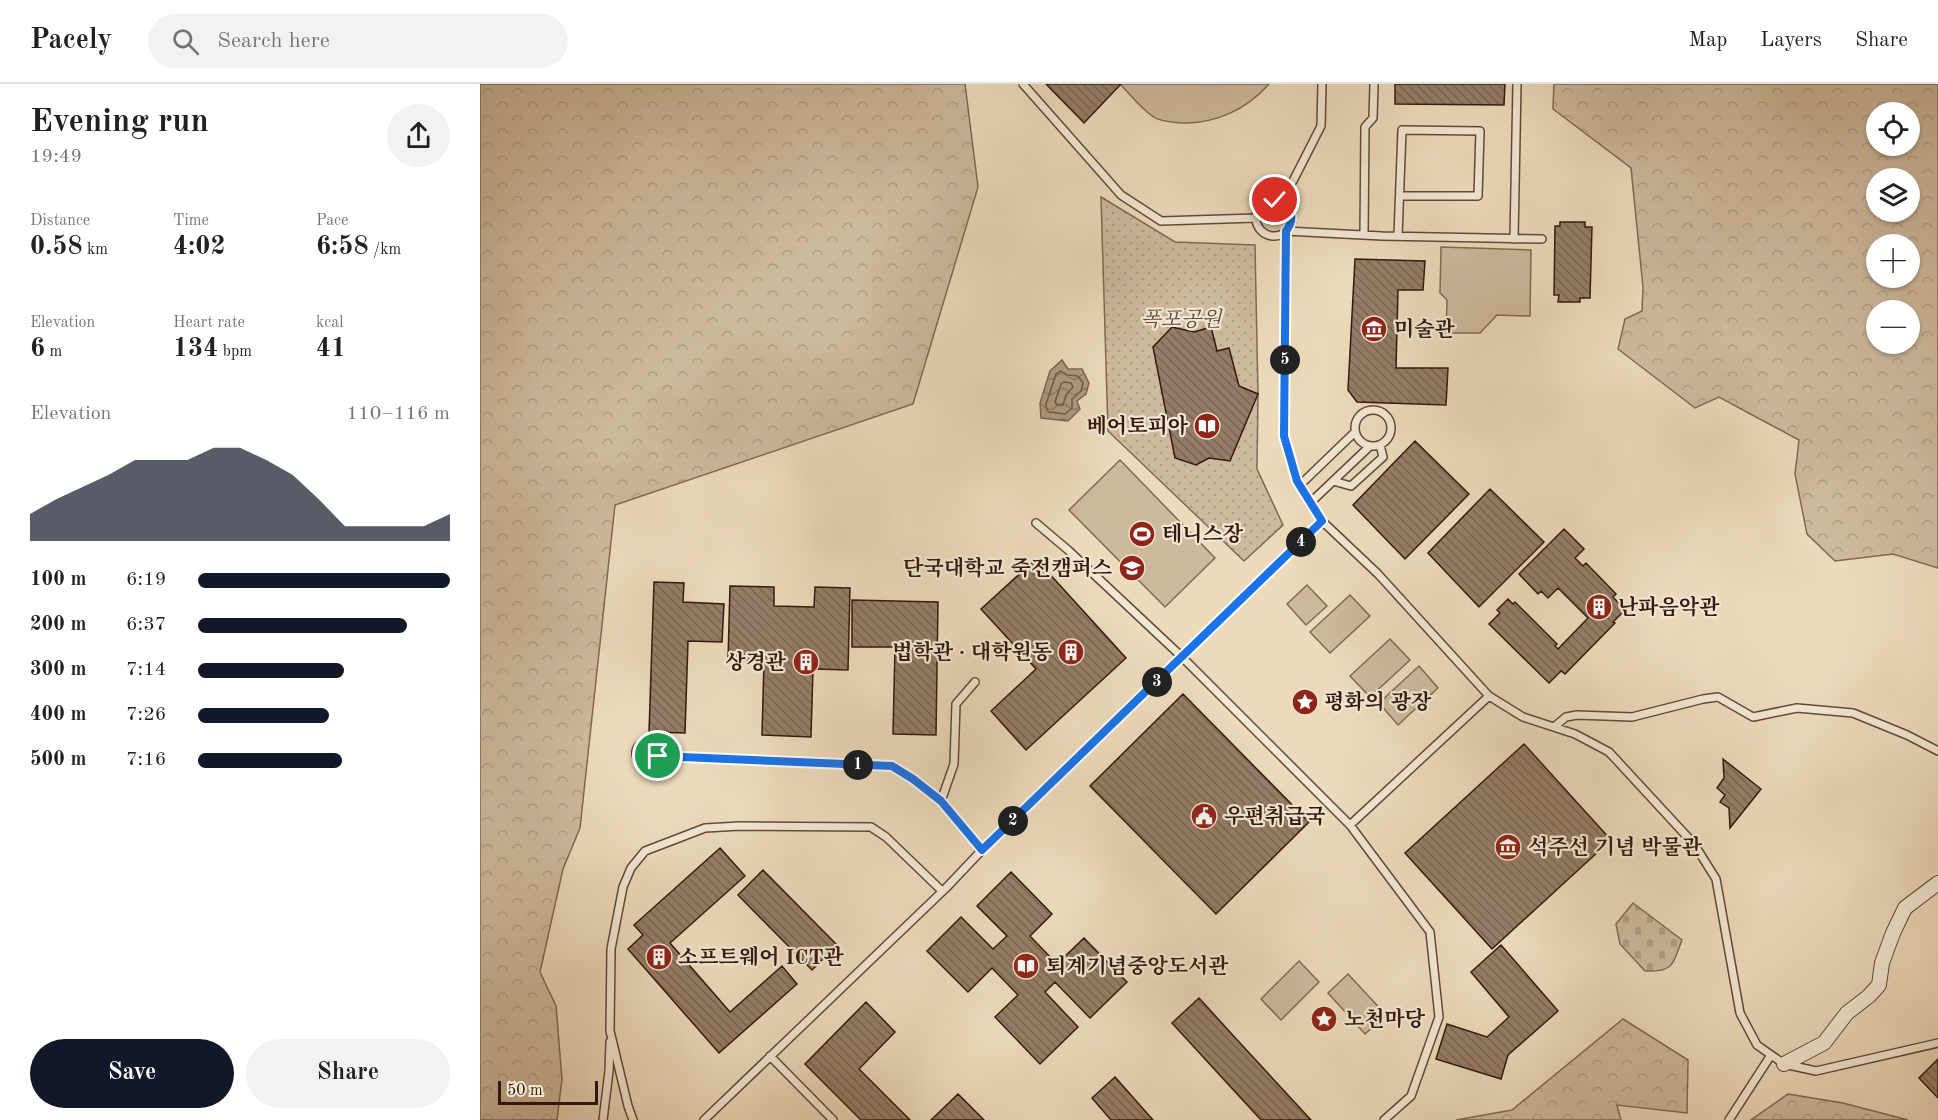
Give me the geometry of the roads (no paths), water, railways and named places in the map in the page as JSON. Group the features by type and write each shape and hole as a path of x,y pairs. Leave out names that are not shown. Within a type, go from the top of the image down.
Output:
{"street":[{"path":"1784,1064 1824,1043 1847,1013 1879,985 1882,963 1905,908 1938,883"}],"lane":[{"path":"1023,84 1121,195 1161,221 1256,218"},
{"path":"1275,200 1293,181 1321,126 1322,84"},
{"path":"1364,235 1365,127 1373,118 1374,84"},
{"path":"1514,239 1517,84"},
{"path":"1398,236 1402,130 1480,131 1478,196 1400,196"},
{"path":"1275,200 1281,201 1290,209 1292,221 1286,231 1269,235 1260,229 1256,218 1257,212 1264,203 1275,200"},
{"path":"1286,231 1542,239"},
{"path":"1286,231 1284,436 1300,485 1322,521 1378,574 1489,696 1523,717 1575,734 1608,752 1694,844 1716,879 1740,1013 1757,1045 1784,1064 1816,1071 1938,1043"},
{"path":"1311,502 1370,446 1380,444 1389,437 1391,425 1389,419 1381,411 1375,409 1364,411 1356,420 1355,432 1360,441 1370,446"},
{"path":"1300,485 1355,432"},
{"path":"1333,481 1351,486 1383,457 1380,444"},
{"path":"704,1120 941,890 946,888 982,850 1322,521"},
{"path":"1036,523 1182,657 1350,825 1430,932 1439,1017 1411,1096 1384,1120"},
{"path":"941,801 954,764 956,704 975,682"},
{"path":"1350,825 1489,696"},
{"path":"1554,727 1566,717 1577,715 1632,717 1718,697 1753,717 1797,708 1853,713 1907,735 1938,751"},
{"path":"658,756 892,766 941,801 982,850"},
{"path":"603,1120 609,1071 611,949 623,887 631,868 645,851 705,828 871,827 886,837 941,890"},
{"path":"610,1031 633,1120"},
{"path":"1729,1120 1771,1055"},
{"path":"770,1056 833,1120"}],"water":[{"path":"1062,360 1068,369 1082,369 1089,383 1086,394 1077,401 1080,409 1068,421 1041,418 1040,403 1050,371"}],"place":[{"name":"미술관","path":"1374,329"},
{"name":"베어토피아","path":"1207,426"},
{"name":"테니스장","path":"1142,534"},
{"name":"단국대학교 죽전캠퍼스","path":"1132,568"},
{"name":"난파음악관","path":"1599,607"},
{"name":"법학관 · 대학원동","path":"1071,652"},
{"name":"상경관","path":"806,662"},
{"name":"평화의 광장","path":"1305,702"},
{"name":"우편취급국","path":"1204,816"},
{"name":"석주선 기념 박물관","path":"1508,847"},
{"name":"소프트웨어 ICT관","path":"659,957"},
{"name":"퇴계기념중앙도서관","path":"1026,966"},
{"name":"노천마당","path":"1324,1019"}],"park label":[{"name":"폭포공원","path":"1181,319"}]}
